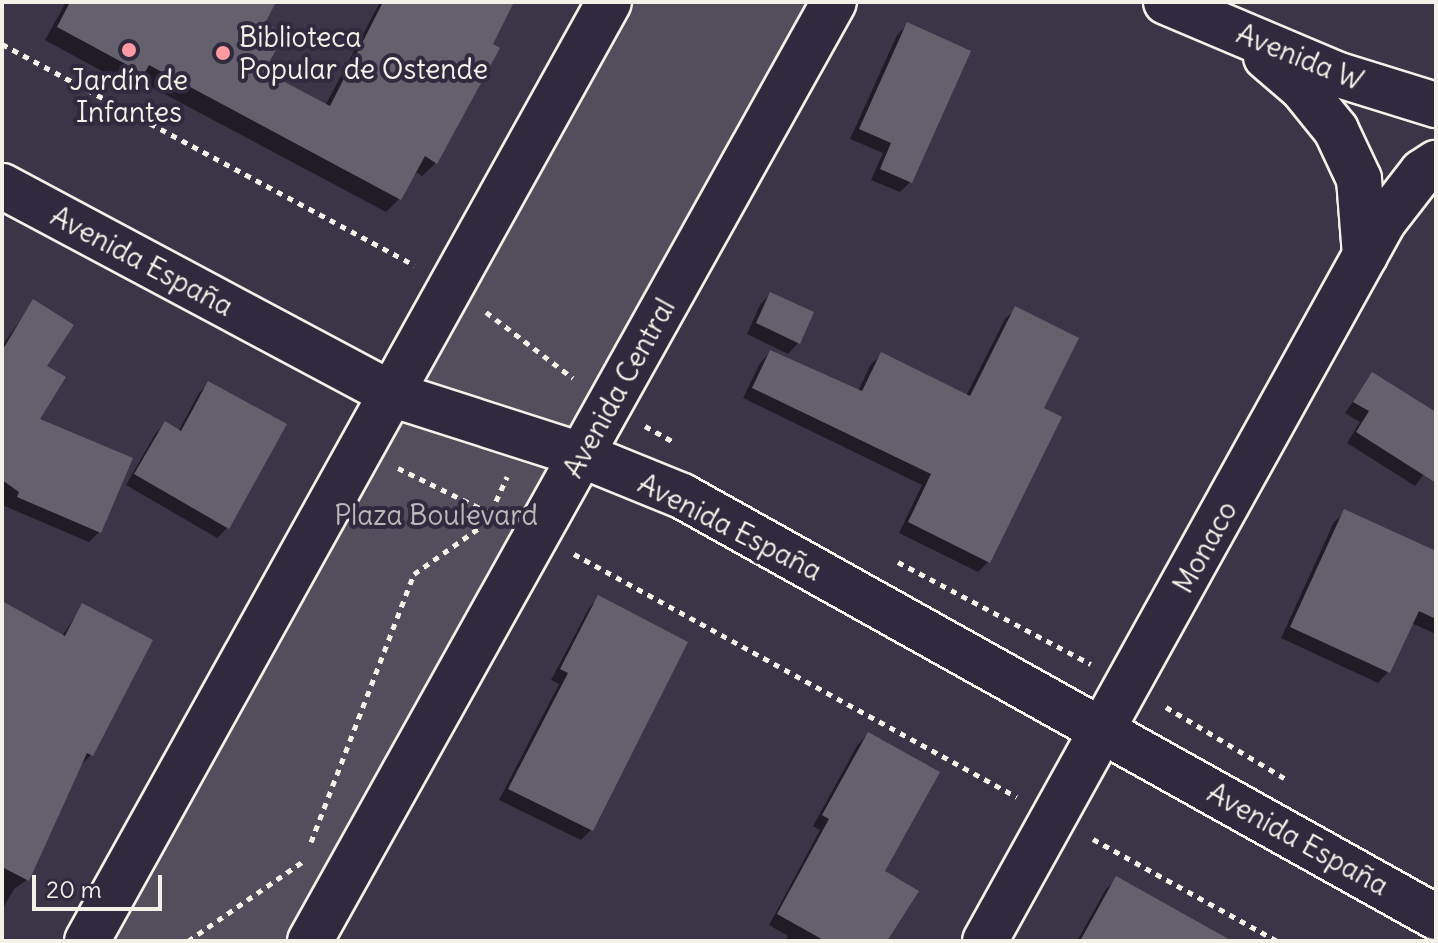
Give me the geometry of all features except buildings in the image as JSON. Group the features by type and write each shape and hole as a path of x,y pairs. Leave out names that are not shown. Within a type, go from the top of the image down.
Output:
{"street":[{"path":"87,941 609,2"},
{"name":"Avenida Central","path":"310,941 834,2"},
{"name":"Avenida W","path":"1166,2 1339,75 1436,105"},
{"path":"1237,32 1302,88 1336,130 1359,179 1365,256"},
{"name":"Monaco","path":"985,941 1130,685 1384,221 1422,172 1436,163"},
{"name":"Avenida España","path":"4,191 391,394 581,455 682,496 1436,917"}],"path":[{"path":"2,44 451,285 609,405 684,447"},
{"path":"360,450 609,571 1277,941"},
{"path":"310,846 414,574 486,523 507,476"},
{"path":"891,558 1130,685 1290,781"},
{"path":"188,941 305,860"}],"green space":[{"name":"Plaza Boulevard","path":"609,2 834,2 310,941 87,941"}],"place":[{"name":"Jardín de Infantes","path":"129,50"},
{"name":"Biblioteca Popular de Ostende","path":"223,53"}]}
